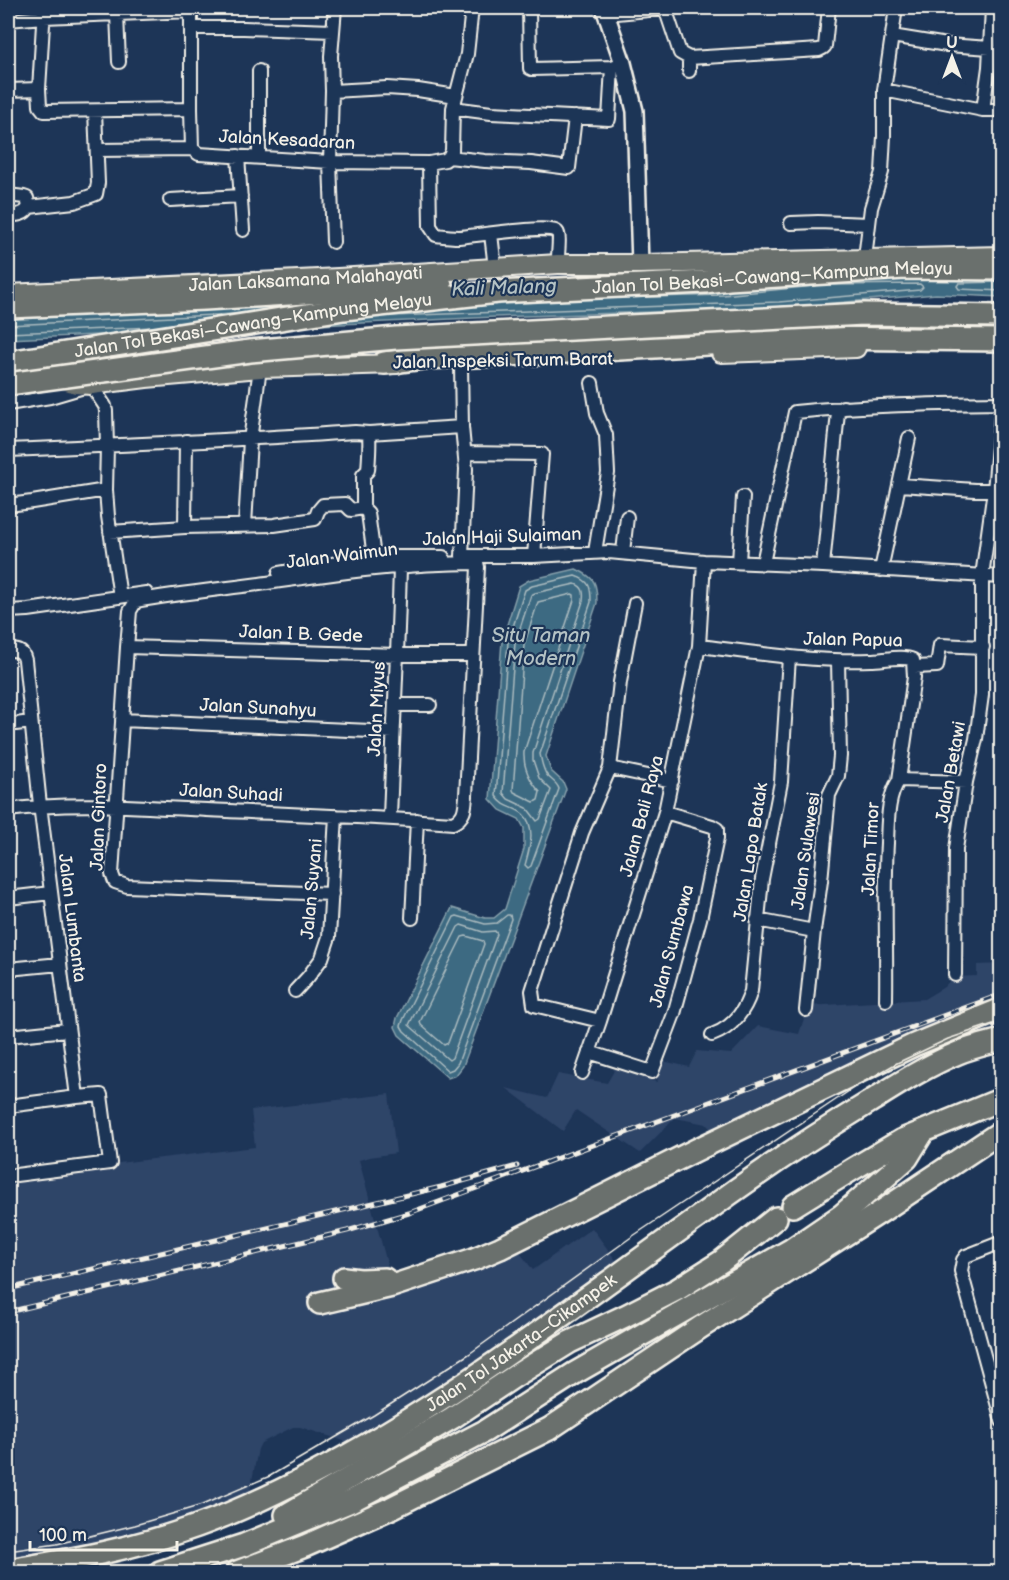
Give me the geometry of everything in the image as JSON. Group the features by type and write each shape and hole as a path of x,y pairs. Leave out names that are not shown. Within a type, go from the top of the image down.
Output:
{"highway":[{"name":"Jalan Tol Bekasi–Cawang–Kampung Melayu","path":"8,362 344,309 498,292 705,282 905,268 1002,269"},
{"path":"8,307 205,299 606,274 729,279"},
{"name":"Jalan Tol Bekasi–Cawang–Kampung Melayu","path":"8,384 250,351 396,338 864,314 1002,316"},
{"path":"384,363 423,358 813,338 1002,340"},
{"path":"344,1278 371,1280 391,1278 475,1247 910,1035 1002,997"},
{"path":"320,1302 392,1286 500,1248 914,1045 1002,1009"},
{"path":"965,1051 1002,1035"},
{"name":"Jalan Tol Jakarta–Cikampek","path":"8,1570 116,1550 196,1527 267,1497 363,1447 455,1390 760,1172 827,1127 914,1075 965,1051 1002,1040"},
{"name":"Jalan Tol Jakarta–Cikampek","path":"226,1550 241,1539 299,1508 452,1418 570,1342 678,1288 722,1261 785,1212 853,1168 902,1140 1002,1099"},
{"path":"237,1572 305,1546 391,1508 549,1429 1002,1131"},
{"name":"Jalan Tol Jakarta–Cikampek","path":"159,1572 244,1545 351,1501 485,1431 575,1372 792,1249 842,1215 906,1158 923,1132"}],"main road":[{"name":"Jalan Laksamana Malahayati","path":"8,294 338,278 558,264 1002,256"},
{"name":"Jalan Inspeksi Tarum Barat","path":"8,362 76,384 91,385 260,368 384,363 496,365 855,348 1002,347"}],"street":[{"path":"333,242 330,162 331,56 335,8"},
{"path":"472,8 467,54 454,102 452,152 449,157 569,168 575,117"},
{"path":"529,8 530,68 618,65"},
{"path":"665,8 680,53 689,64 819,50 825,46 829,8"},
{"path":"640,264 635,111 618,65 605,11 672,8"},
{"path":"865,258 871,208 882,172 884,90 896,8"},
{"path":"983,110 995,67 990,48 992,8"},
{"path":"8,20 44,12 117,14 147,10 191,9"},
{"name":"Jalan Kesadaran","path":"191,9 192,149 200,154 330,162 429,163 449,157"},
{"path":"44,12 39,89 40,106 44,111 190,109"},
{"path":"117,14 119,62"},
{"path":"192,28 333,31"},
{"path":"892,36 947,45 990,48"},
{"path":"332,91 387,88 418,90 454,102 508,114 609,119 618,65"},
{"path":"259,71 259,157"},
{"path":"8,90 39,89"},
{"path":"884,90 983,110 1002,110"},
{"path":"29,207 74,202 96,194 98,183 95,111"},
{"path":"97,150 192,149"},
{"path":"238,156 243,230"},
{"path":"429,163 430,226 436,235 456,237 529,229 552,229 559,235 558,264"},
{"path":"8,195 27,198 29,207 22,214 8,215"},
{"path":"170,200 241,196"},
{"path":"791,223 869,224"},
{"path":"492,234 495,268"},
{"path":"461,365 462,427 466,453 462,556"},
{"path":"245,525 250,440 260,368"},
{"path":"592,383 597,413 606,435 608,473 595,552"},
{"path":"8,404 50,397 91,385 105,406 106,490 120,597"},
{"path":"763,563 795,412 898,404 1002,403"},
{"name":"Jalan Betawi","path":"955,975 956,849 982,695 982,576 998,490 1002,403"},
{"path":"822,566 838,412 843,407"},
{"path":"8,450 250,440 462,427"},
{"path":"369,433 371,451 368,456 368,470 363,475 363,508 368,513 374,557"},
{"path":"881,570 909,438"},
{"path":"185,527 186,441"},
{"path":"466,453 542,453 534,556"},
{"path":"900,484 998,490"},
{"path":"8,505 106,490"},
{"path":"739,562 743,497"},
{"path":"110,532 274,525 315,519 323,505 345,504 351,510 363,508"},
{"path":"623,552 627,517"},
{"name":"Jalan Haji Sulaiman","path":"8,611 120,597 374,557 534,556 623,552 704,561 1002,577"},
{"name":"Jalan Bali Raya","path":"582,1073 665,812 699,646 704,561"},
{"name":"Jalan Waimun","path":"132,609 136,601 315,576 400,567 478,564 464,812 461,818 453,823"},
{"name":"Jalan Miyus","path":"390,818 400,567"},
{"path":"600,1021 534,1005 532,991 582,832 610,768 620,682 635,603"},
{"name":"Jalan Gintoro","path":"132,609 129,615 113,879 127,886 332,894"},
{"name":"Jalan Papua","path":"699,646 838,661 908,658 913,660 914,667 937,666 940,645 983,647"},
{"name":"Jalan I B. Gede","path":"127,647 473,655"},
{"name":"Jalan Lumbanta","path":"8,650 21,653 25,660 40,806 77,1097"},
{"name":"Jalan Lapo Batak","path":"711,1035 721,1032 740,1015 748,1003 751,991 762,879 781,782 789,657"},
{"name":"Jalan Sulawesi","path":"806,1010 829,795 838,776 840,756 838,661"},
{"name":"Jalan Timor","path":"886,1000 885,877 889,812 892,793 899,780 914,667"},
{"path":"395,705 430,705"},
{"name":"Jalan Sunahyu","path":"122,720 393,732"},
{"path":"8,725 31,722"},
{"path":"610,768 672,781"},
{"path":"899,780 966,782"},
{"name":"Jalan Suhadi","path":"8,810 40,806 116,806 390,818 453,823"},
{"name":"Jalan Sumbawa","path":"590,1052 652,1072 674,1014 700,919 717,830 665,812"},
{"name":"Jalan Suyani","path":"295,991 309,977 327,947 336,816"},
{"path":"412,918 417,820"},
{"path":"8,898 51,893"},
{"path":"757,920 814,931"},
{"path":"8,969 60,964"},
{"path":"8,1036 67,1030"},
{"path":"8,1106 101,1095 110,1163 8,1176"},
{"path":"1002,1242 966,1256 961,1271 1002,1421"}],"shaded area":[{"path":"1001,964 1001,1003 883,1051 731,1150 706,1124 675,1118 640,1153 576,1110 563,1131 506,1088 547,1098 558,1074 607,1083 615,1069 657,1082 663,1061 689,1067 697,1051 731,1054 758,1026 799,1034 808,1006 924,999 944,987 953,977 977,976 977,965"},
{"path":"389,1094 396,1153 359,1160 391,1278 512,1242 533,1270 592,1228 623,1270 363,1447 300,1427 293,1427 261,1443 247,1507 8,1570 8,1176 255,1147 251,1110"}],"water":[{"path":"1002,277 1001,297 936,294 779,308 495,317 8,339 8,319 823,279"},
{"name":"Situ Taman Modern","path":"576,569 594,582 597,603 546,756 551,771 563,782 566,789 463,1066 456,1075 448,1078 399,1035 395,1027 397,1018 452,908 485,918 494,918 505,909 524,849 524,828 519,819 500,810 490,799 502,641 519,586 529,580"}],"tram line":[{"path":"8,1551 57,1544 135,1525 202,1505 270,1476 374,1415 469,1354 630,1238 855,1087 897,1063 948,1039 1002,1021"}],"railway":[{"path":"8,1312 347,1231 409,1213 1002,994"},
{"path":"8,1289 441,1187 517,1166"}],"water label":[{"name":"Kali Malang","path":"504,288"}]}
